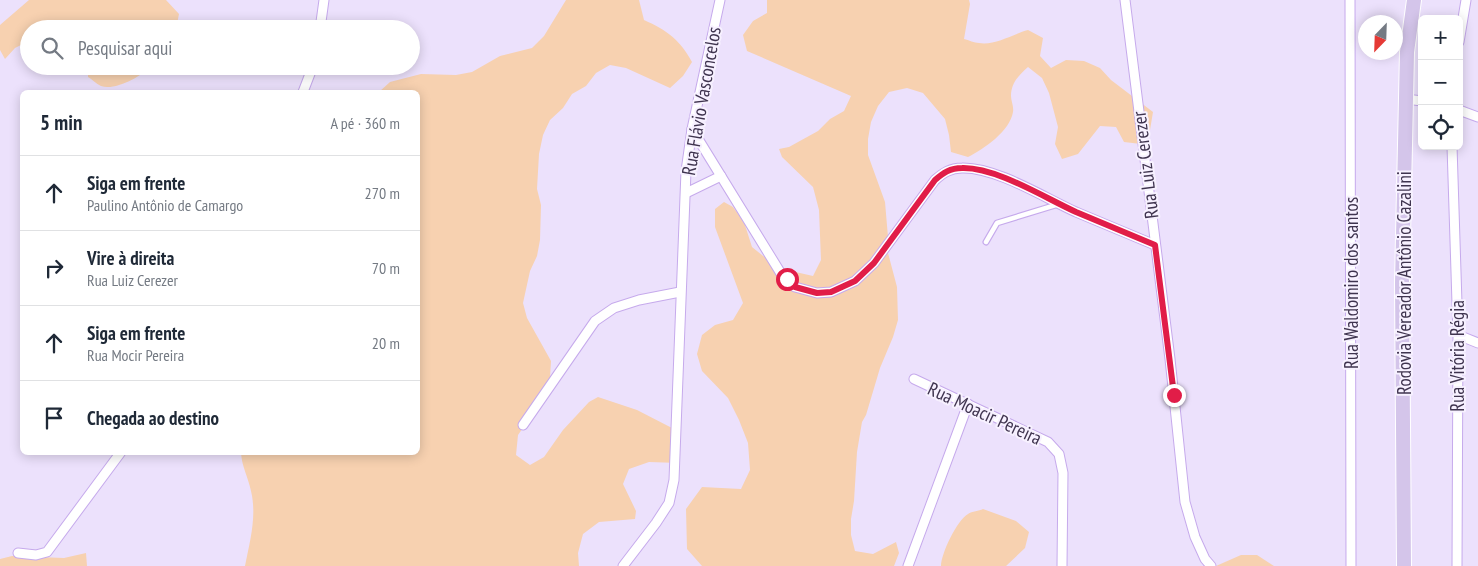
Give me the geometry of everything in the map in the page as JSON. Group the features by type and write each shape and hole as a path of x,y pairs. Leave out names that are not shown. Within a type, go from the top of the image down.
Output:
{"main road":[{"name":"Rodovia Vereador Antônio Cazalini","path":"1404,566 1402,284 1407,52 1414,0"}],"street":[{"path":"321,20 324,0"},
{"name":"Rua Flávio Vasconcelos","path":"623,566 656,523 668,503 674,480 686,171 692,129 720,0"},
{"name":"Rua Luiz Cerezer","path":"1125,0 1170,359 1185,502 1195,537 1205,559 1211,566"},
{"name":"Rua Waldomiro dos santos","path":"1350,0 1352,566"},
{"path":"1463,18 1466,0"},
{"path":"304,90 310,75"},
{"path":"1406,99 1418,100"},
{"path":"1463,111 1478,117"},
{"path":"692,129 780,272 795,287 817,293 831,292 855,281 874,263 935,180 945,171 961,168 980,170 1008,180 1155,245"},
{"name":"Rua Vitória Régia","path":"1452,150 1458,335 1457,566"},
{"path":"686,193 721,176"},
{"path":"523,425 595,321 614,308 639,300 680,292"},
{"path":"1458,335 1478,343"},
{"name":"Rua Moacir Pereira","path":"914,379 1048,442 1059,454 1063,473 1062,566"},
{"path":"908,566 968,404"},
{"path":"18,553 36,555 47,552 118,455"}],"lane":[{"path":"986,242 997,223 1060,204"}],"shaded area":[{"path":"29,0 166,0 179,14 178,20 20,20 20,46 5,59 0,50 0,25"},
{"path":"566,0 639,0 644,20 672,36 692,62 683,76 670,88 626,68 610,65 596,73 586,86 572,94 563,108 550,120 543,135 539,154 537,189 541,205 540,240 537,256 530,271 523,303 527,318 551,361 550,378 518,435 516,455 530,465 544,457 563,430 589,402 598,397 637,410 672,428 679,463 649,462 629,469 623,484 636,511 635,519 599,522 583,534 578,553 579,566 245,566 252,529 253,500 241,455 420,455 420,90 381,90 390,82 421,74 456,75 472,72 500,56 532,48 544,36"},
{"path":"767,0 969,0 970,4 964,39 977,43 991,43 1028,30 1043,38 1040,56 1051,68 1066,60 1084,61 1100,68 1111,80 1153,112 1150,130 1141,144 1124,142 1116,127 1100,126 1078,154 1062,159 1055,144 1058,127 1049,93 1042,78 1028,67 1012,87 1013,112 1007,126 995,139 968,157 951,152 945,119 923,93 907,88 889,92 878,106 871,122 868,155 885,202 888,253 897,287 898,320 862,422 857,452 851,535 855,551 873,554 896,542 899,553 894,566 702,566 687,549 686,509 702,487 741,489 750,470 748,443 739,420 728,398 702,371 697,354 702,335 715,325 733,320 743,303 715,227 715,209 724,202 733,207 744,222 752,247 778,268 813,276 821,260 819,210 813,187 782,157 779,149 789,147 818,131 830,119 844,111 851,96 747,51 743,35 753,21 767,13"},
{"path":"88,75 139,75 113,87 101,86 88,77"},
{"path":"983,509 1016,521 1029,532 1025,548 1006,566 941,566 947,546 959,523 970,513"},
{"path":"86,553 87,566 0,566 0,559 12,556 64,558"},
{"path":"1241,555 1257,555 1274,566 1216,566"}],"route":[{"path":"787,279 795,287 817,293 831,292 855,281 874,263 935,180 945,171 961,168 980,170 1008,180 1155,245 1174,395"}]}
